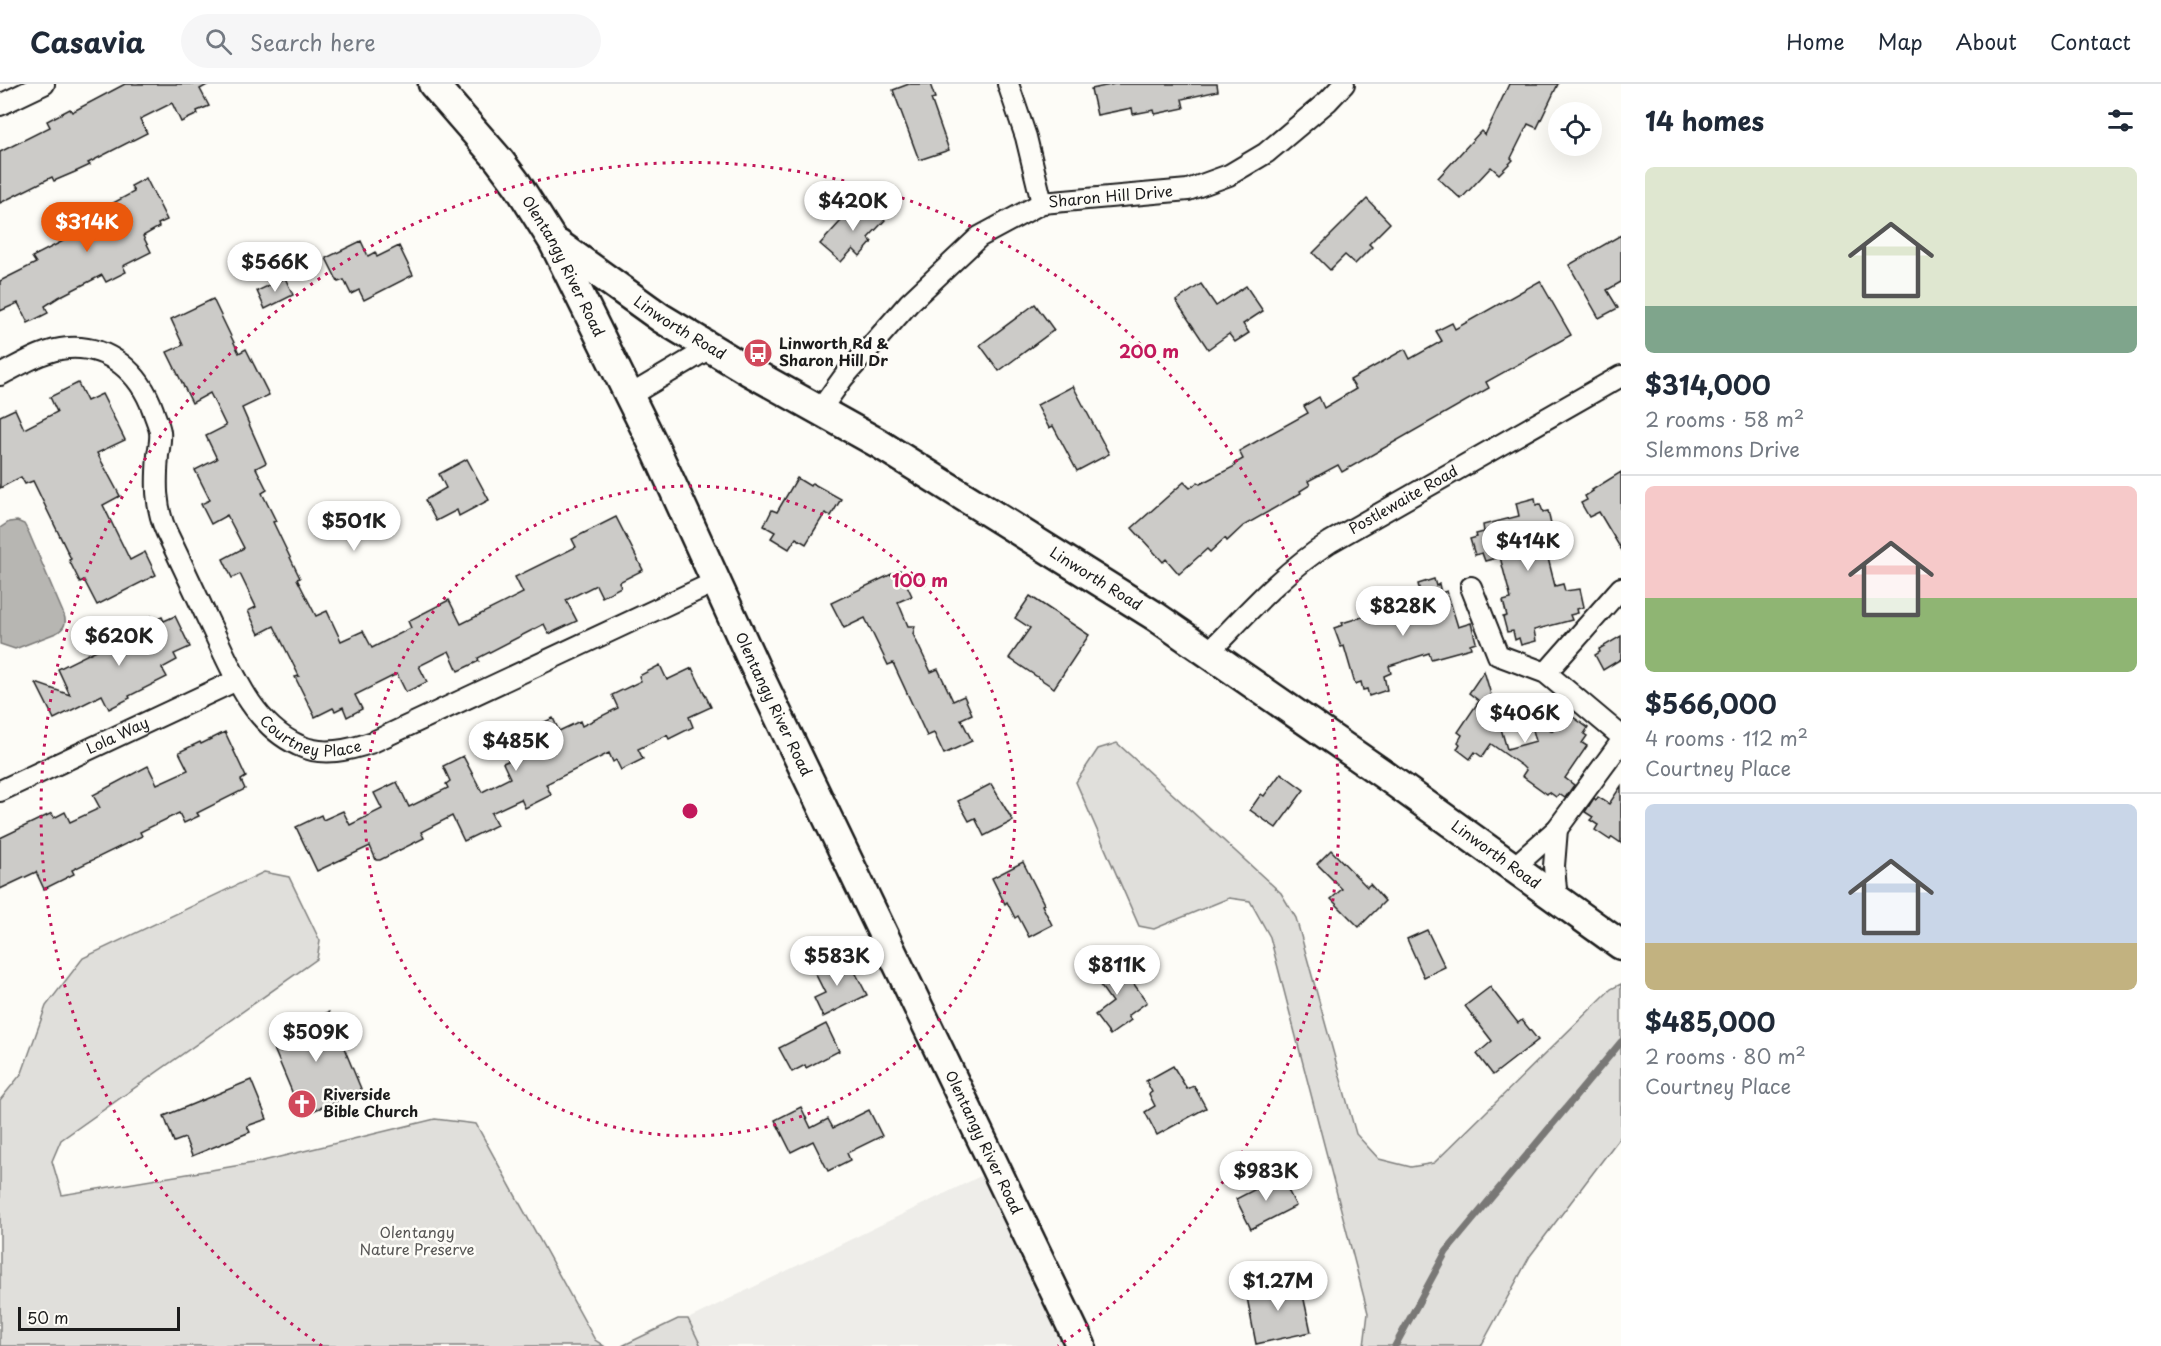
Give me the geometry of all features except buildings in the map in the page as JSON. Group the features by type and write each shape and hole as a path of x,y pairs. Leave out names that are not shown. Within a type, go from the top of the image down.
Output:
{"main road":[{"name":"Olentangy River Road","path":"434,84 517,183 554,241 630,396 715,582 1081,1346"},
{"name":"Linworth Road","path":"554,241 661,318 878,443 1069,561 1208,653 1386,776 1512,869 1621,945"}],"street":[{"path":"0,105 44,84"},
{"path":"1008,84 1026,137 1042,203"},
{"name":"Sharon Hill Drive","path":"820,410 843,378 909,303 979,237 1042,203 1188,189 1229,175 1266,153 1328,101 1344,84"},
{"name":"Courtney Place","path":"0,375 45,352 66,348 86,348 106,354 124,365 138,380 149,398 160,432 156,498 160,516 237,680 267,724 299,746 314,750 352,749 373,742 715,582"},
{"path":"630,396 710,348"},
{"name":"Postlewaite Road","path":"1208,653 1277,582 1304,559 1621,376"},
{"path":"1471,587 1498,655 1546,673 1621,736"},
{"path":"1546,673 1621,588"},
{"name":"Lola Way","path":"0,792 237,680"},
{"path":"1512,869 1557,829 1621,742"},
{"path":"1557,829 1554,866 1557,901"}],"shaded area":[{"path":"17,521 24,524 29,533 64,615 65,623 63,628 56,633 15,649 0,644 0,528 9,522"},
{"path":"995,1169 1080,1346 701,1346 688,1319"}],"green space":[{"path":"1117,743 1281,893 1296,918 1356,1134 1379,1159 1411,1167 1434,1163 1611,989 1621,984 1621,1136 1530,1256 1481,1346 1364,1346 1368,1313 1270,937 1250,901 1229,898 1154,929 1139,926 1076,782 1098,749"},
{"name":"Olentangy Nature Preserve","path":"264,872 289,877 320,941 317,959 61,1140 52,1161 62,1195 259,1162 435,1119 476,1124 595,1340 604,1346 0,1346 0,1100 22,1073 46,1006 83,958"},
{"path":"678,1319 688,1319 701,1346 622,1346"}],"waterway":[{"path":"1395,1346 1446,1252 1621,1042"}],"place":[{"name":"Linworth Rd & Sharon Hill Dr","path":"758,353"},
{"name":"Riverside Bible Church","path":"302,1104"}]}
